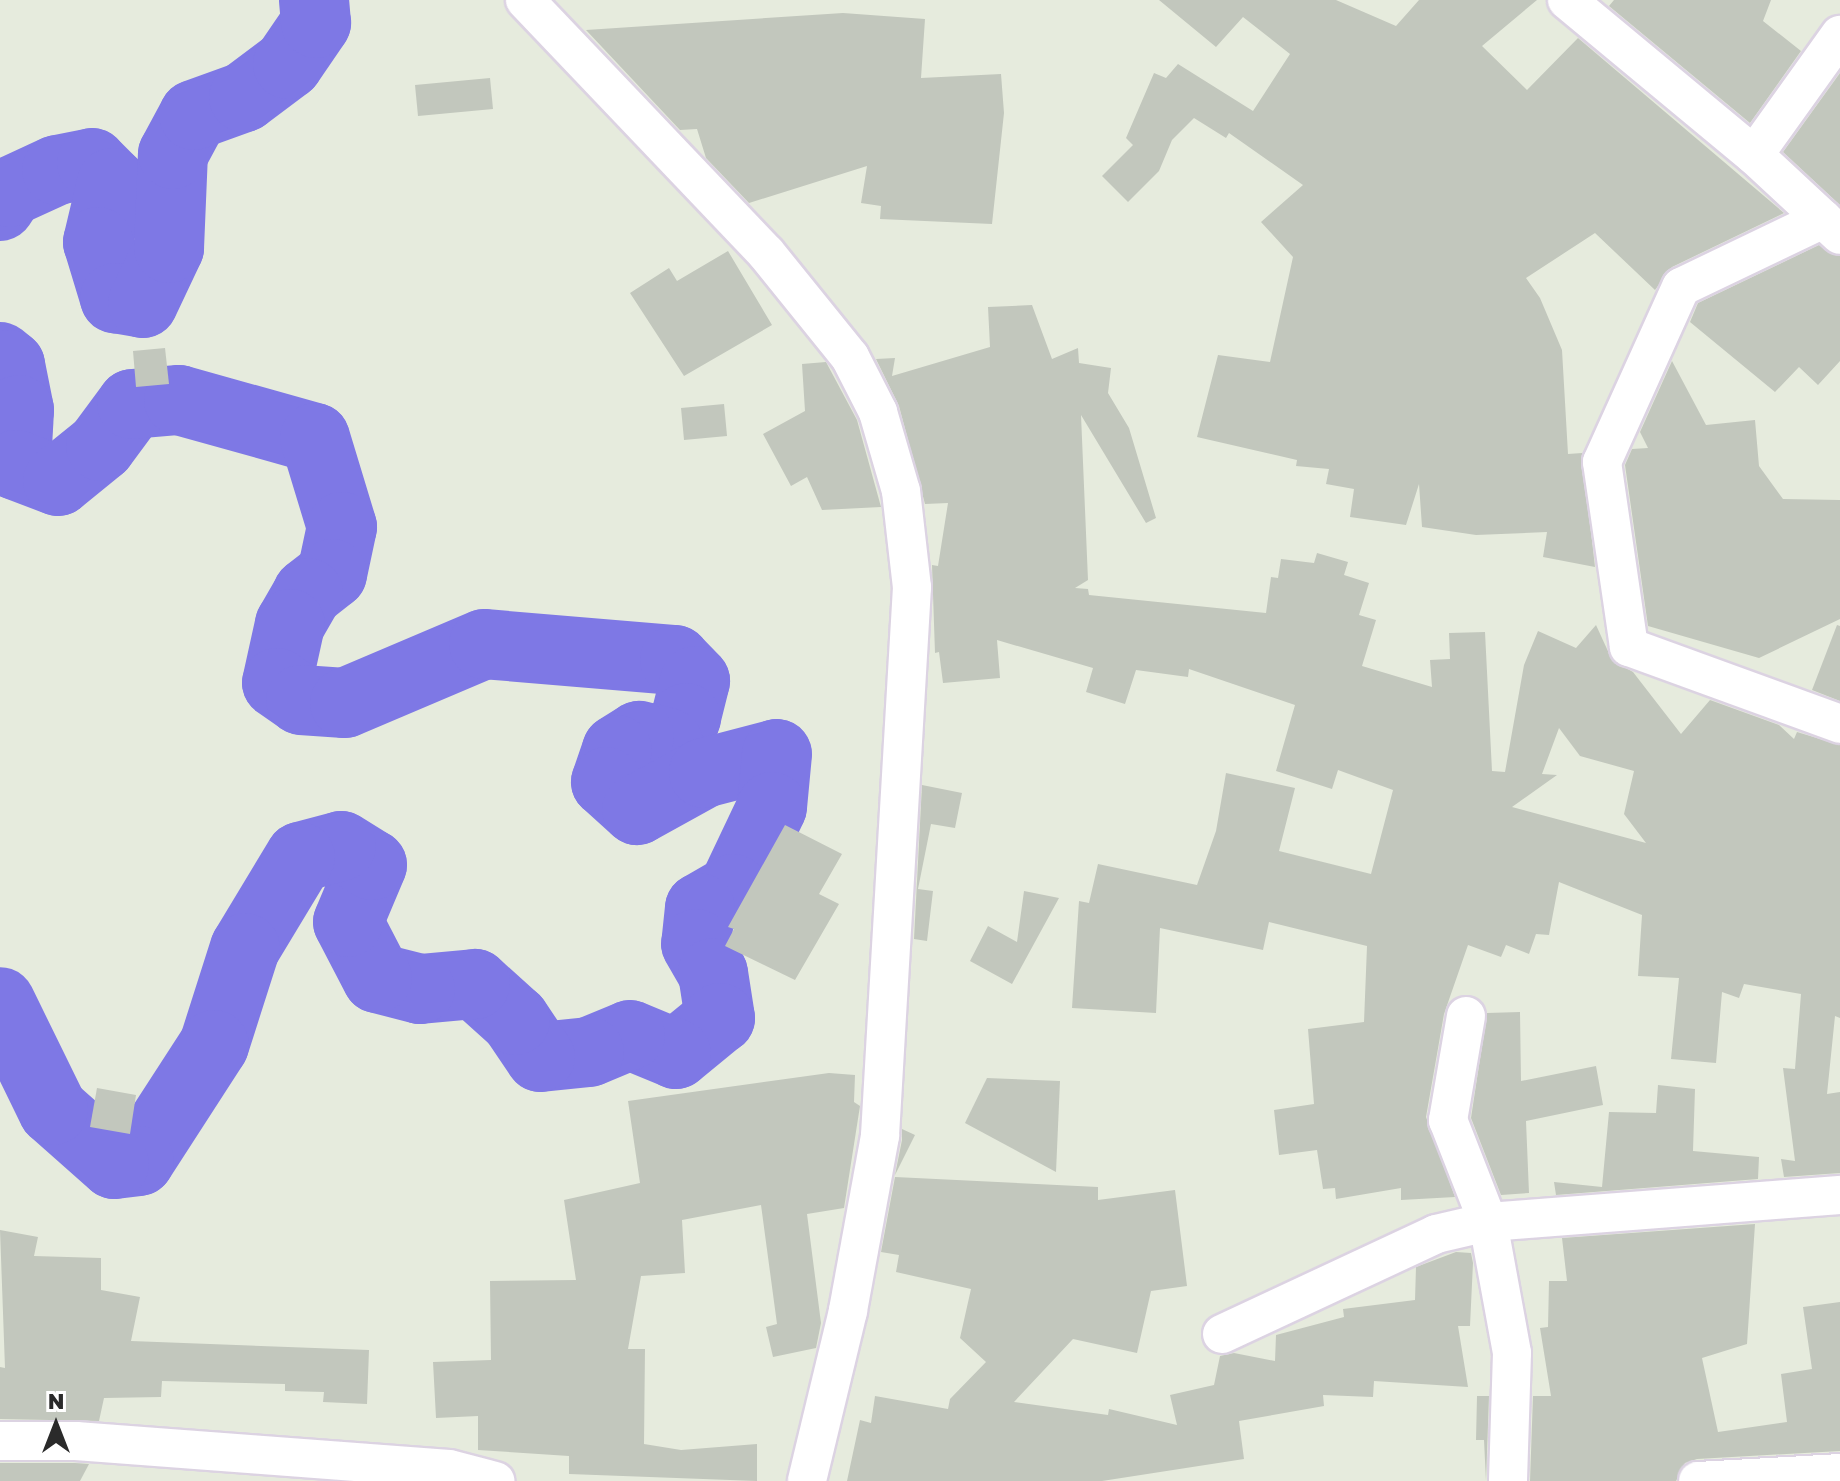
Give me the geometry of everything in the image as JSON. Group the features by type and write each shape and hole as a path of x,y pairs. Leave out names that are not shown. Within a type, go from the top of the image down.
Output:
{"street":[{"path":"525,0 766,253 850,357 878,412 901,491 912,587 880,1136 848,1311 807,1481"},
{"path":"1567,0 1754,155 1831,227 1681,287 1602,462 1629,647 1840,724"},
{"path":"1754,155 1840,35"},
{"path":"1466,1016 1448,1120 1488,1222 1512,1353 1508,1481"},
{"path":"1222,1334 1436,1234 1488,1222 1840,1195"},
{"path":"0,1441 76,1441 449,1469 487,1480"},
{"path":"1698,1481 1840,1473"}],"building":[{"path":"1159,0 1336,0 1396,26 1419,0 1537,0 1482,46 1527,90 1578,38 1784,213 1672,267 1655,290 1595,233 1526,278 1540,298 1562,350 1568,454 1582,453 1595,567 1543,557 1547,532 1476,535 1422,527 1419,484 1406,525 1350,517 1354,489 1326,484 1329,469 1296,466 1297,460 1197,437 1218,355 1270,362 1293,257 1261,222 1303,185 1229,133 1226,138 1194,118 1172,140 1159,171 1128,202 1102,176 1133,145 1126,138 1154,73 1166,78 1178,64 1253,111 1290,54 1243,17 1216,47"},
{"path":"1614,0 1771,0 1763,21 1801,51 1750,123 1609,6"},
{"path":"843,13 925,19 921,78 1001,74 1004,113 992,224 880,219 881,206 861,203 867,166 749,203 706,158 697,129 680,130 586,30"},
{"path":"1840,73 1840,205 1783,152"},
{"path":"490,78 493,109 418,116 415,85"},
{"path":"1819,245 1840,256 1840,361 1818,385 1799,367 1775,392 1690,322 1698,303"},
{"path":"728,251 772,325 684,376 630,293 669,268 677,281"},
{"path":"1032,305 1052,359 1078,348 1079,363 1111,368 1108,393 1129,428 1156,518 1146,523 1081,415 1088,580 1075,588 1088,589 1089,595 1266,613 1271,577 1278,578 1281,559 1314,563 1317,553 1348,562 1344,575 1369,583 1359,615 1376,620 1362,666 1432,687 1430,660 1450,659 1449,633 1485,632 1492,771 1505,772 1524,665 1538,631 1576,648 1596,625 1612,660 1633,672 1681,734 1710,700 1779,725 1794,739 1797,732 1840,745 1840,1018 1835,1016 1827,1094 1840,1092 1840,1173 1784,1177 1781,1159 1795,1161 1783,1068 1795,1069 1801,994 1744,984 1739,998 1722,992 1716,1063 1671,1059 1679,978 1638,976 1642,915 1559,882 1549,935 1536,934 1529,954 1506,945 1501,957 1468,945 1444,1014 1426,1117 1455,1197 1401,1200 1401,1188 1336,1199 1335,1188 1323,1189 1317,1150 1279,1155 1274,1110 1314,1104 1308,1029 1364,1022 1367,946 1269,922 1263,950 1160,928 1156,1013 1072,1008 1079,901 1089,903 1098,864 1197,885 1216,831 1226,773 1295,788 1279,851 1371,874 1393,790 1338,770 1332,789 1276,771 1295,705 1189,669 1188,677 1136,670 1125,704 1086,692 1093,668 997,640 1000,678 943,683 939,652 935,653 932,565 938,566 948,503 925,504 899,406 876,359 895,358 892,376 990,347 988,307","holes":["1559,728 1580,756 1634,771 1624,814 1646,843 1512,807 1557,775 1542,774"]},
{"path":"165,348 169,384 136,387 133,351"},
{"path":"1672,361 1706,425 1755,420 1759,466 1783,499 1840,500 1840,619 1759,658 1648,626 1625,465 1632,449 1648,448 1640,432"},
{"path":"826,362 857,420 881,507 822,510 807,477 791,486 763,434 805,411 802,364"},
{"path":"724,404 727,436 684,440 681,408"},
{"path":"1837,625 1840,626 1840,701 1812,690"},
{"path":"922,785 962,793 955,828 931,824 918,889 933,891 927,941 914,939"},
{"path":"785,825 842,854 819,894 839,904 795,980 725,946 734,929 728,927"},
{"path":"1024,891 1059,898 1012,984 970,961 988,926 1017,942"},
{"path":"1520,1012 1521,1081 1596,1066 1603,1105 1526,1121 1529,1193 1501,1195 1471,1118 1487,1013"},
{"path":"829,1073 855,1075 854,1102 860,1106 844,1208 807,1214 821,1323 816,1348 773,1357 766,1327 777,1324 761,1205 682,1220 685,1273 641,1276 628,1349 645,1349 644,1444 681,1450 757,1444 757,1481 569,1474 569,1456 478,1450 478,1416 436,1418 433,1362 491,1360 490,1281 576,1280 564,1200 640,1183 628,1101"},
{"path":"987,1078 1060,1081 1056,1172 965,1123"},
{"path":"1658,1085 1695,1089 1693,1151 1759,1157 1758,1179 1556,1195 1554,1182 1602,1187 1609,1112 1656,1113"},
{"path":"97,1088 136,1095 130,1134 90,1127"},
{"path":"902,1129 915,1135 895,1175 902,1140"},
{"path":"895,1177 1098,1187 1098,1200 1175,1190 1187,1286 1151,1291 1137,1353 1073,1339 1014,1402 1108,1415 1109,1409 1177,1425 1170,1395 1214,1385 1220,1356 1234,1353 1275,1361 1276,1335 1344,1317 1343,1309 1415,1300 1416,1267 1456,1252 1471,1253 1473,1263 1470,1326 1458,1326 1468,1387 1374,1381 1373,1397 1323,1395 1324,1406 1239,1421 1244,1459 1102,1481 847,1481 860,1420 871,1423 875,1396 948,1409 950,1399 986,1362 960,1338 971,1289 896,1272 899,1255 881,1252"},
{"path":"1755,1224 1747,1344 1702,1358 1718,1432 1787,1422 1781,1374 1812,1369 1803,1307 1840,1302 1840,1451 1697,1459 1685,1463 1676,1481 1530,1481 1533,1396 1551,1396 1540,1328 1548,1327 1549,1281 1567,1281 1562,1238"},
{"path":"0,1230 38,1237 34,1256 101,1258 101,1290 140,1297 131,1341 369,1350 367,1404 323,1402 324,1392 285,1391 285,1384 162,1381 161,1397 104,1398 99,1421 0,1419 0,1367 5,1368"},
{"path":"1477,1396 1489,1396 1486,1481 1484,1440 1476,1440"},
{"path":"0,1463 89,1464 80,1481 0,1481"}],"waterway":[{"path":"0,206 9,192 57,170 92,163 112,183 98,242 115,298 143,303 169,248 173,154 194,115 244,97 288,64 316,23 314,0"},
{"path":"0,357 10,365 19,410 16,465 58,481 101,446 132,404 179,400 315,438 342,527 332,574 308,593 290,624 277,683 301,700 345,703 484,644 675,660 695,681 686,718 668,743 639,736 617,750 606,782 637,810 704,773 777,754 772,807 733,889 700,908 696,944 713,973 720,1018 676,1054 630,1035 589,1052 540,1057 515,1020 475,984 420,989 377,978 348,922 372,865 341,846 300,857 245,948 214,1045 139,1161 114,1164 53,1110 0,1002"}]}
